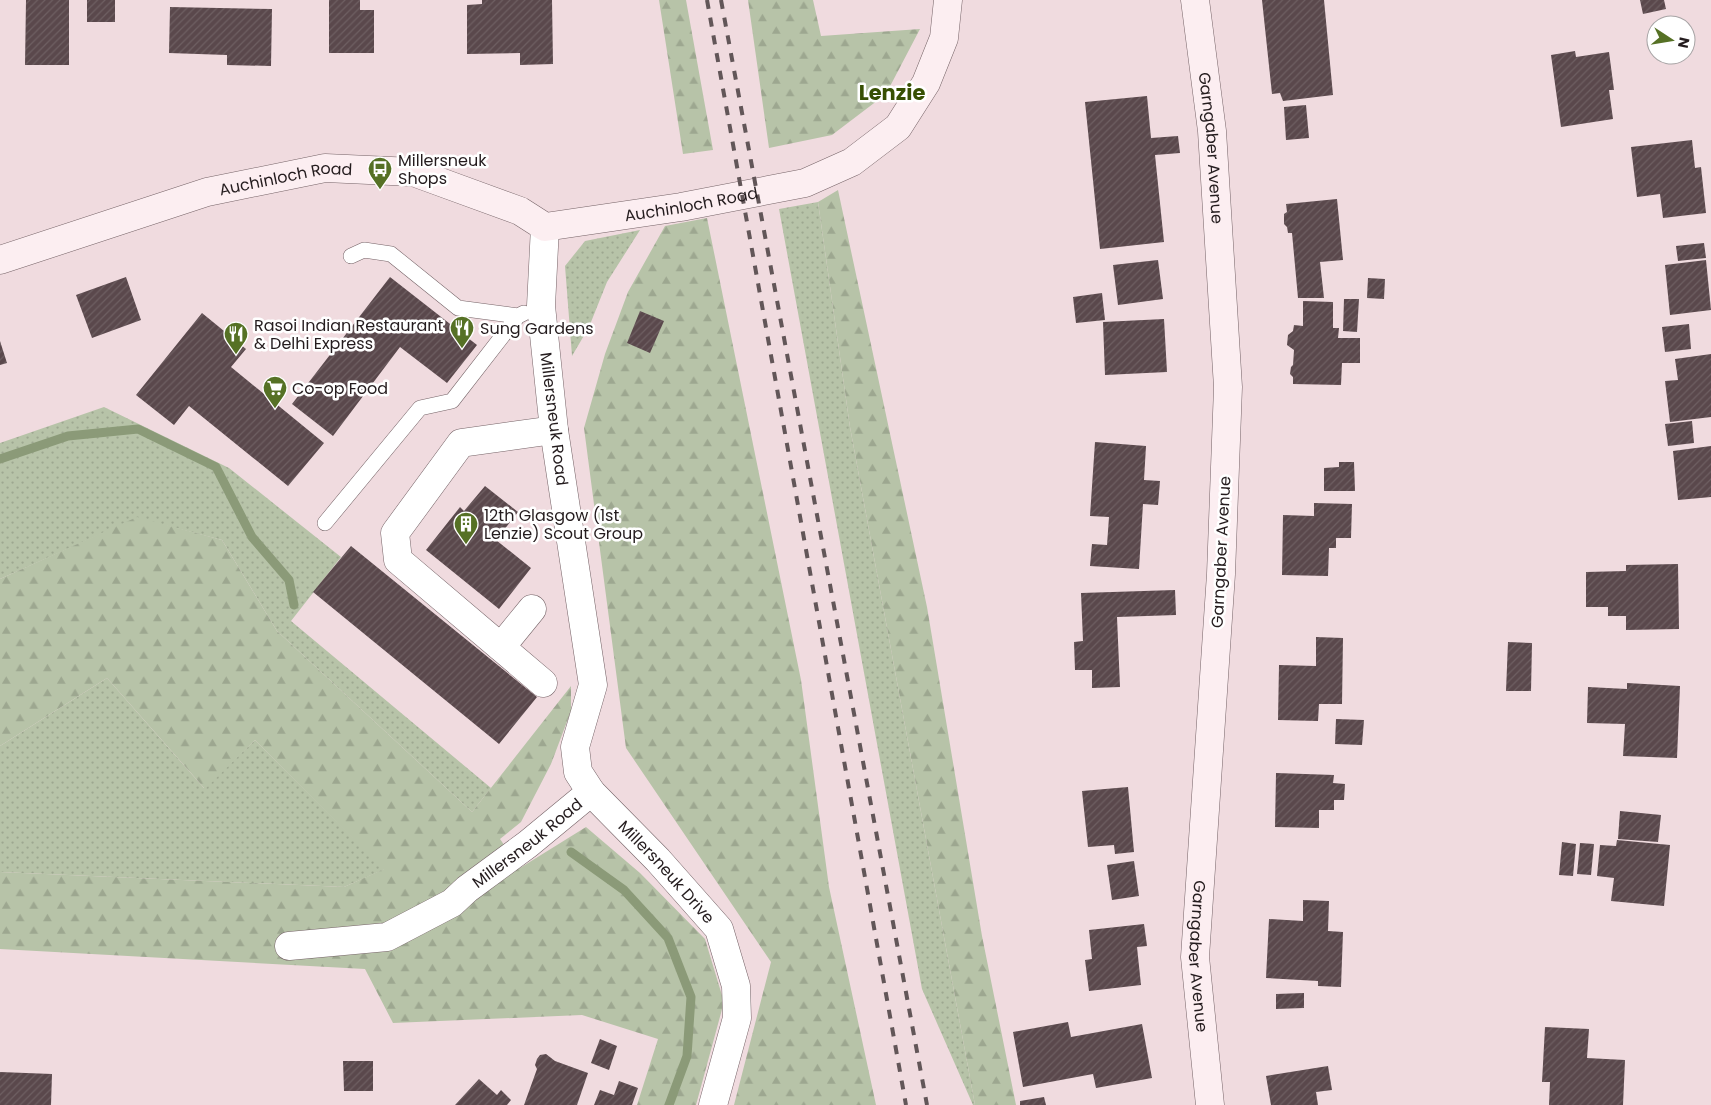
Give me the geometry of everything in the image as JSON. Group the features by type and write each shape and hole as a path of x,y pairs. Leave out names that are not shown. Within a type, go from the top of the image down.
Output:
{"street":[{"name":"Auchinloch Road","path":"0,260 207,192 325,168 413,172 520,211 545,227 681,207 805,183 852,162 898,127 926,83 941,47 944,38 948,0"},
{"name":"Garngaber Avenue","path":"1196,0 1212,132 1228,387 1221,574 1195,957 1210,1105"},
{"name":"Millersneuk Road","path":"289,946 387,937 452,903 467,889 528,844 591,792 578,772 575,747 592,685 554,430 530,311 545,227"},
{"path":"543,682 398,560 395,533 461,443 554,430"},
{"path":"501,647 532,609"},
{"name":"Millersneuk Drive","path":"591,792 658,860 719,929 736,986 737,1018 713,1105"}],"lane":[{"path":"351,256 364,250 391,254 458,308 530,311"},
{"path":"325,523 420,408 452,401 530,311"}],"green space":[{"path":"659,0 686,0 713,150 683,154"},
{"path":"748,0 813,0 821,36 920,29 886,94 832,135 769,148"},
{"path":"838,190 927,607 982,936 1016,1105 975,1105 850,427 818,202"},
{"path":"818,202 850,427 975,1105 973,1105 922,989 779,209"},
{"path":"707,218 801,680 829,887 876,1105 734,1105 771,962 626,748 584,428 605,354 628,292 665,226"},
{"path":"640,230 607,282 589,327 572,356 565,266 585,241"},
{"path":"104,407 229,468 341,557 291,621 491,788 472,812 277,631 222,540 137,518 0,579 0,443"},
{"path":"137,517 222,540 277,631 472,812 571,686 571,711 551,764 521,822 500,839 520,868 586,827 640,873 705,939 724,1002 696,1105 637,1105 658,1039 582,1015 393,1023 365,969 0,949 0,872 344,887 384,869 255,740 205,789 107,678 0,746 0,579"},
{"path":"107,678 204,788 255,740 385,869 344,887 0,872 0,746"}],"building":[{"path":"26,0 69,0 69,65 25,65"},
{"path":"87,0 115,0 115,22 87,22"},
{"path":"329,0 360,0 360,10 374,10 374,53 329,53"},
{"path":"482,0 552,0 553,64 520,65 520,53 467,54 467,5 482,4"},
{"path":"1262,0 1324,0 1333,95 1283,101 1280,93 1272,94"},
{"path":"1640,0 1664,0 1666,9 1643,14"},
{"path":"170,7 272,9 271,66 227,65 227,55 169,53"},
{"path":"1575,51 1576,57 1609,52 1614,90 1609,90 1613,119 1561,127 1551,55"},
{"path":"1147,96 1151,138 1178,136 1180,153 1155,155 1164,242 1100,249 1085,102"},
{"path":"1306,105 1309,138 1286,140 1284,107"},
{"path":"1692,140 1695,168 1701,167 1706,213 1663,218 1660,194 1637,197 1631,147"},
{"path":"1337,199 1343,260 1320,262 1324,298 1298,298 1292,233 1288,233 1287,227 1284,224 1284,214 1287,212 1286,204"},
{"path":"1704,243 1706,258 1678,261 1676,246"},
{"path":"1158,260 1163,299 1118,305 1113,265"},
{"path":"1706,260 1711,310 1670,315 1665,265"},
{"path":"126,277 141,320 92,338 76,295"},
{"path":"390,277 477,345 447,383 400,347 333,436 292,404"},
{"path":"1368,278 1385,279 1384,299 1367,298"},
{"path":"1102,293 1105,320 1076,323 1073,297"},
{"path":"1344,299 1359,299 1357,332 1343,331"},
{"path":"1303,301 1333,302 1333,328 1339,328 1338,338 1360,338 1360,363 1342,363 1341,385 1293,384 1293,377 1290,374 1294,350 1287,345 1288,335 1293,331 1294,325 1303,326"},
{"path":"640,311 664,321 650,353 627,343"},
{"path":"202,313 246,349 231,367 324,443 288,486 189,406 174,425 136,395"},
{"path":"1164,319 1167,372 1105,375 1103,322"},
{"path":"1689,324 1691,349 1665,352 1662,327"},
{"path":"0,341 7,363 0,365"},
{"path":"1711,354 1711,417 1670,422 1665,381 1678,380 1675,359"},
{"path":"1692,421 1694,443 1668,446 1665,424"},
{"path":"1095,442 1146,446 1144,480 1160,481 1158,505 1143,504 1139,569 1090,566 1092,544 1107,545 1109,517 1090,516"},
{"path":"1711,446 1711,497 1678,500 1673,451"},
{"path":"1339,462 1354,462 1355,491 1324,491 1324,468 1339,467"},
{"name":"12th Glasgow (1st Lenzie) Scout Group","path":"485,486 518,512 496,540 531,568 499,609 426,550 460,507 464,511"},
{"path":"1314,503 1352,504 1351,538 1336,538 1336,548 1329,548 1328,576 1282,575 1283,515 1314,516"},
{"path":"351,546 537,697 499,744 313,592"},
{"path":"1678,564 1679,629 1626,630 1626,616 1608,616 1608,607 1586,607 1586,572 1626,571 1626,565"},
{"path":"1175,590 1176,615 1117,617 1120,687 1092,688 1092,670 1075,670 1074,642 1083,641 1081,593"},
{"path":"1316,637 1343,638 1342,704 1319,704 1318,721 1278,720 1279,665 1316,666"},
{"path":"1508,642 1532,643 1531,691 1506,691"},
{"path":"1627,683 1680,686 1677,758 1623,756 1625,724 1587,723 1588,687 1627,689"},
{"path":"1336,719 1364,720 1362,745 1335,744"},
{"path":"1276,773 1334,775 1333,783 1345,784 1344,800 1334,800 1334,810 1319,810 1319,828 1275,827"},
{"path":"1128,787 1134,852 1115,854 1114,845 1088,847 1082,791"},
{"path":"1620,811 1661,815 1658,842 1618,839"},
{"path":"1617,840 1670,845 1664,906 1611,901 1614,878 1597,876 1600,845 1616,846"},
{"path":"1562,842 1576,844 1573,876 1559,875"},
{"path":"1580,843 1594,844 1591,875 1577,874"},
{"path":"1134,861 1139,896 1112,900 1107,865"},
{"path":"1303,900 1329,901 1328,931 1343,932 1341,987 1318,986 1318,981 1266,978 1269,919 1303,921"},
{"path":"1144,924 1147,946 1137,947 1141,985 1089,991 1085,960 1092,959 1089,930"},
{"path":"1304,993 1304,1008 1276,1009 1276,994"},
{"path":"1068,1022 1071,1037 1142,1024 1152,1078 1096,1088 1093,1074 1023,1087 1013,1032"},
{"path":"1545,1027 1589,1029 1587,1058 1625,1060 1623,1105 1549,1105 1550,1082 1542,1082"},
{"path":"600,1039 617,1046 609,1070 591,1063"},
{"path":"546,1054 555,1061 588,1073 577,1105 524,1105 537,1069 535,1065 537,1059 540,1055"},
{"path":"343,1061 373,1061 373,1091 344,1091"},
{"path":"1328,1066 1332,1090 1316,1092 1318,1105 1271,1105 1266,1076"},
{"path":"0,1072 52,1074 51,1105 0,1105"},
{"path":"479,1079 497,1095 501,1090 511,1100 507,1105 455,1105"},
{"path":"619,1081 638,1088 632,1105 594,1105 600,1090 614,1095"},
{"path":"1044,1097 1046,1105 1020,1105 1020,1101"}],"waterway":[{"path":"0,459 68,436 138,429 216,467 252,537 289,580 294,605"},
{"path":"571,852 624,890 668,938 691,997 687,1056 669,1105"}],"railway":[{"path":"707,0 906,1105"},
{"path":"721,0 927,1105"}],"place":[{"name":"Millersneuk Shops","path":"380,190"},
{"name":"Sung Gardens","path":"462,349"},
{"name":"Rasoi Indian Restaurant & Delhi Express","path":"236,355"},
{"name":"Co-op Food","path":"275,409"},
{"name":"12th Glasgow (1st Lenzie) Scout Group","path":"466,545"}],"district":[{"name":"Lenzie","path":"892,92"}]}
